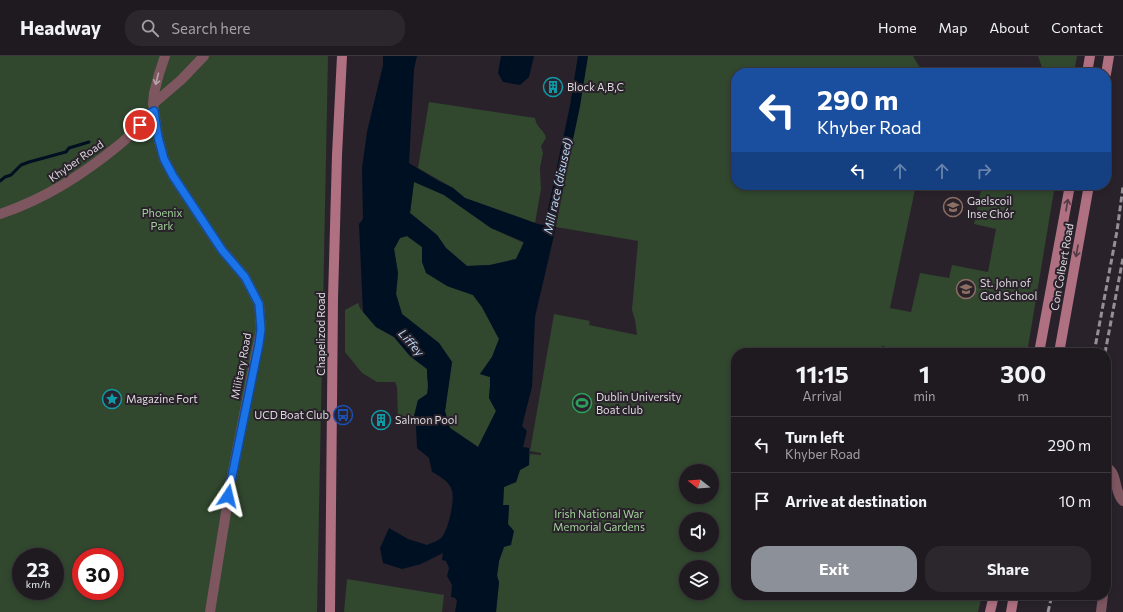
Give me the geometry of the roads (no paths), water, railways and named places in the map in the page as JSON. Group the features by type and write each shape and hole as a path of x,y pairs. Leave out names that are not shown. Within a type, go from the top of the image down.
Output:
{"main road":[{"name":"Chapelizod Road","path":"330,612 333,299 337,155 342,56"},
{"path":"1087,56 1087,68"},
{"path":"1088,68 1090,56"},
{"path":"1107,68 1109,56"},
{"name":"Con Colbert Road","path":"1040,348 1069,190"},
{"name":"Con Colbert Road","path":"1060,348 1088,190"},
{"path":"990,612 993,600"},
{"path":"1011,612 1013,600"}],"street":[{"name":"Military Road","path":"165,56 154,93 154,107 158,137 164,159 173,176 222,250 245,277 259,304 261,329 259,344 231,481 210,612"},
{"name":"Khyber Road","path":"0,214 34,202 63,187 120,145 134,132 154,107 204,56"},
{"path":"1111,471 1119,496 1123,501"},
{"path":"1101,612 1102,600"}],"water":[{"name":"Liffey","path":"383,56 417,56 414,69 409,163 453,188 465,198 538,224 556,227 535,317 532,387 522,426 527,431 523,447 529,448 529,465 520,470 516,482 504,487 503,505 509,505 508,524 514,531 511,545 504,547 499,561 497,576 499,582 496,612 455,612 457,601 455,598 451,597 452,585 447,576 449,568 446,561 442,560 443,553 421,564 402,569 383,563 380,548 389,528 408,539 427,545 441,538 444,535 448,523 452,508 453,495 447,482 432,472 429,458 417,448 416,426 413,420 418,400 427,394 427,369 410,356 394,337 376,327 363,312 359,224 363,219 362,168 367,132 383,65","holes":["414,182 444,195 491,228 524,242 516,259 490,265 467,266 446,248 437,235 410,213","407,236 422,247 422,262 426,273 447,286 473,295 482,307 499,339 492,357 480,374 490,377 489,398 496,411 478,447 450,428 445,411 452,362 439,343 402,314 396,294 398,273 394,249 400,238"]},
{"path":"501,56 534,56 529,77 520,85 503,82 498,73"}],"waterway":[{"name":"Mill race (disused)","path":"547,238 575,106 583,56"},
{"path":"0,181 11,175 21,165 66,152 69,148 89,142"}],"railway":[{"path":"1095,348 1117,231 1123,187"},
{"path":"1106,348 1123,258"},
{"path":"1048,612 1051,600"}],"place":[{"name":"Block A,B,C","path":"553,87"},
{"name":"Gaelscoil Inse Chór","path":"953,207"},
{"name":"St. John of God School","path":"966,289"},
{"name":"Magazine Fort","path":"112,399"},
{"name":"Dublin University Boat club","path":"582,403"},
{"name":"UCD Boat Club","path":"343,415"},
{"name":"Salmon Pool","path":"381,420"}],"park label":[{"name":"Phoenix Park","path":"162,219"},
{"name":"Irish National War Memorial Gardens","path":"599,520"}]}
